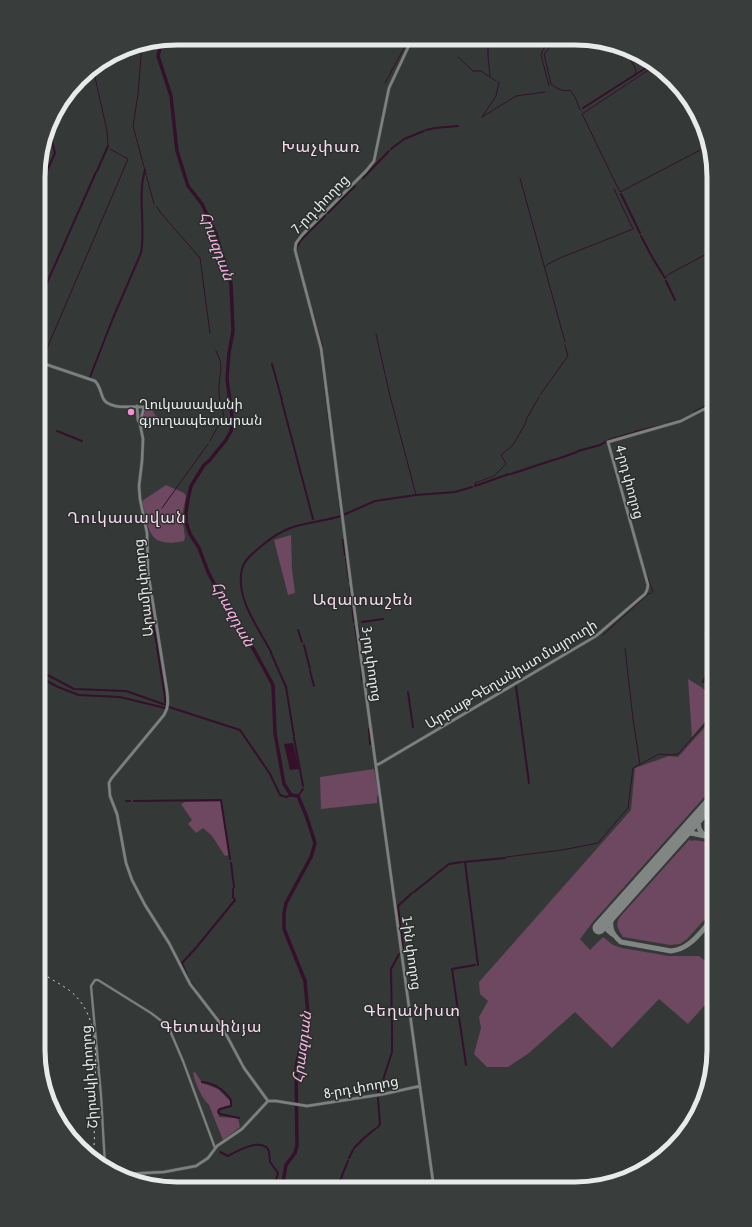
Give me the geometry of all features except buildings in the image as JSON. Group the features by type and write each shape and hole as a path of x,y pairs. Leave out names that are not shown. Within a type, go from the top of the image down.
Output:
{"main road":[{"name":"7-րդ փողոց","path":"321,348 295,250 296,243 302,235 371,166 374,161 389,88 409,45"},
{"name":"3-րդ փողոց","path":"321,348 376,766"},
{"name":"Արամի փողոց","path":"45,364 95,381 99,386 103,399 108,404 144,406 140,424"},
{"name":"Արամի փողոց","path":"137,406 138,420 143,439 139,495 147,533 148,572 168,699 167,710 116,772 109,783 110,796 117,814 127,868 145,906 169,943 190,984 220,1023 244,1068 268,1101"},
{"name":"4-րդ փողոց","path":"648,590 648,585 608,442 681,421 707,408"},
{"name":"Արբաթ-Գեղանիստ մայրուղի","path":"376,766 596,636 648,590"},
{"name":"1-ին փողոց","path":"376,766 433,1182"},
{"name":"8-րդ փողոց","path":"268,1101 306,1106 384,1094 420,1086"},
{"path":"132,1174 164,1172 193,1167 204,1162 215,1148 242,1129 268,1101"}],"street":[{"name":"Շիրակի փողոց","path":"105,1160 101,1095 91,986 95,980 101,981 168,1026 215,1148"}],"shaded area":[{"path":"150,407 160,422 142,428 141,423 146,408"},
{"path":"166,485 184,493 186,496 182,516 185,537 184,541 172,543 163,542 156,539 152,534 146,520 142,501"},
{"path":"291,535 292,569 295,593 288,595 274,540"},
{"path":"707,628 707,636 704,635"},
{"path":"688,679 707,692 707,719 692,737"},
{"path":"707,725 707,794 592,923 580,939 590,950 603,937 613,945 622,948 669,956 699,956 707,962 707,1003 688,1024 659,999 612,1048 575,1012 529,1053 508,1067 487,1067 474,1054 481,1028 479,1017 488,1001 480,994 479,982 631,810 635,768 669,756 678,757"},
{"path":"293,743 299,769 290,770 284,744"},
{"path":"374,769 379,795 377,796 377,803 321,809 320,777"},
{"path":"221,801 229,855 225,856 212,836 203,828 196,833 188,824 192,820 181,804 185,802"},
{"path":"689,840 707,842 707,917 687,939 680,944 670,945 623,937 617,926 619,918"},
{"path":"195,1072 202,1083 218,1089 230,1101 230,1105 217,1109 219,1117 238,1118 240,1127 223,1140 209,1105 203,1098 197,1086 193,1073"}],"waterway":[{"path":"385,83 406,45"},
{"path":"488,45 490,76"},
{"path":"546,45 541,55 549,86"},
{"path":"552,45 544,54 551,84 560,90 570,90 575,97 580,110"},
{"name":"Հրազդան","path":"161,46 158,56 171,96 177,151 188,186 202,204 216,234 231,284 233,331 229,353 227,379 233,424 226,440 204,465 191,486 186,513 186,522 190,534 199,548 208,572 218,591 254,650 273,685 275,733 284,784 291,795 298,796 315,843 311,857 286,903 284,913 284,929 305,981 308,1014 296,1067 297,1146 295,1153 286,1165 283,1182"},
{"path":"142,50 138,94 133,126 154,204"},
{"path":"458,57 473,71 481,71 496,81"},
{"path":"629,57 636,70 636,74"},
{"path":"583,108 647,67"},
{"path":"650,69 582,114 620,192 703,148"},
{"path":"94,75 107,131 108,146"},
{"path":"482,117 496,96 499,82"},
{"path":"482,117 516,96 545,92"},
{"path":"426,130 458,126"},
{"path":"391,149 404,139 424,131"},
{"path":"45,175 55,153 51,138"},
{"path":"97,171 108,146"},
{"path":"45,353 128,159 110,149"},
{"path":"363,178 389,151"},
{"path":"90,377 141,253 143,232 142,191 145,170"},
{"path":"45,287 96,172"},
{"path":"520,178 565,342"},
{"path":"328,213 355,186"},
{"path":"545,267 560,258 633,229 614,189"},
{"path":"621,194 640,233"},
{"path":"156,206 180,235"},
{"path":"296,249 300,241 325,216"},
{"path":"181,236 200,258 210,333"},
{"path":"641,236 665,278"},
{"path":"665,278 669,274 707,254"},
{"path":"666,281 675,300"},
{"path":"312,311 322,346"},
{"path":"376,334 390,396 416,495"},
{"path":"540,395 568,356 565,345"},
{"path":"320,350 330,433"},
{"path":"210,441 224,415 219,393 221,365 216,351"},
{"path":"272,364 282,400"},
{"path":"475,486 475,483 494,476 506,464 501,455 513,445 539,397"},
{"path":"282,402 313,519"},
{"path":"695,412 707,406"},
{"path":"666,424 684,419"},
{"path":"635,432 664,425"},
{"path":"57,431 82,441"},
{"path":"609,440 633,433"},
{"path":"578,451 600,445 607,441"},
{"path":"162,508 208,444"},
{"path":"554,460 577,452"},
{"path":"511,474 553,460"},
{"path":"475,486 509,474"},
{"path":"616,475 623,499"},
{"path":"337,483 340,513"},
{"path":"343,515 375,501 416,495 455,492 472,487"},
{"path":"271,652 254,622 245,601 241,580 243,566 254,552 271,538 283,531 299,525 341,516"},
{"path":"343,540 345,555"},
{"path":"346,558 349,581"},
{"path":"646,573 653,592"},
{"path":"350,587 354,622"},
{"path":"603,635 648,594 651,593"},
{"path":"150,606 157,645"},
{"path":"362,622 383,619"},
{"path":"358,625 363,663"},
{"path":"355,626 359,653"},
{"path":"298,630 302,642"},
{"path":"304,645 310,669"},
{"path":"157,647 165,702"},
{"path":"625,648 640,764"},
{"path":"271,653 286,687 294,736"},
{"path":"361,666 362,680"},
{"path":"310,671 314,686"},
{"path":"45,674 74,689 126,691 166,705"},
{"path":"703,682 707,674"},
{"path":"45,680 58,687 79,695 120,697 165,708"},
{"path":"516,686 529,783"},
{"path":"408,692 413,727"},
{"path":"169,707 240,730 270,774 280,795 286,797 291,795"},
{"path":"506,857 562,850 598,843 628,808 633,768 659,754 678,754 707,722"},
{"path":"369,729 370,744"},
{"path":"294,738 303,786"},
{"path":"298,796 303,789"},
{"path":"134,801 221,800 230,859"},
{"path":"464,862 505,858"},
{"path":"435,875 449,864 462,862"},
{"path":"465,862 478,965"},
{"path":"231,863 234,887"},
{"path":"414,892 434,876"},
{"path":"188,978 182,963 235,900 233,897 233,889"},
{"path":"403,948 398,906 412,893"},
{"path":"392,1032 391,969 399,954"},
{"path":"466,1065 452,969 475,965"},
{"path":"191,983 196,990"},
{"path":"378,1092 392,1052 392,1034"},
{"path":"202,1082 211,1084 218,1088 231,1100 231,1106 220,1109 218,1112 220,1114 239,1118"},
{"path":"377,1128 380,1124 378,1098"},
{"path":"354,1148 375,1129"},
{"path":"220,1152 228,1156 252,1145 262,1145 266,1147"},
{"path":"267,1148 269,1151 270,1162 278,1173 276,1180"},
{"path":"349,1158 353,1150"},
{"path":"339,1182 348,1161"}],"taxiway":[{"path":"700,815 699,827 701,832 706,836"},
{"path":"680,837 691,833 707,836"},
{"path":"614,911 611,920 611,928 614,935 621,942 671,951 678,950 690,943 707,925"},
{"path":"602,925 612,934"}],"runway":[{"path":"599,928 707,807"}],"railway":[{"path":"45,975 69,990 78,999 85,1008 93,1030 96,1066 92,1100 94,1129 93,1151"}],"place":[{"name":"Ղուկասավանի գյուղապետարան","path":"131,412"}],"district":[{"name":"Խաչփառ","path":"321,146"},
{"name":"Ղուկասավան","path":"127,517"},
{"name":"Ազատաշեն","path":"363,599"},
{"name":"Գեղանիստ","path":"412,1010"},
{"name":"Գետափնյա","path":"211,1026"}]}
